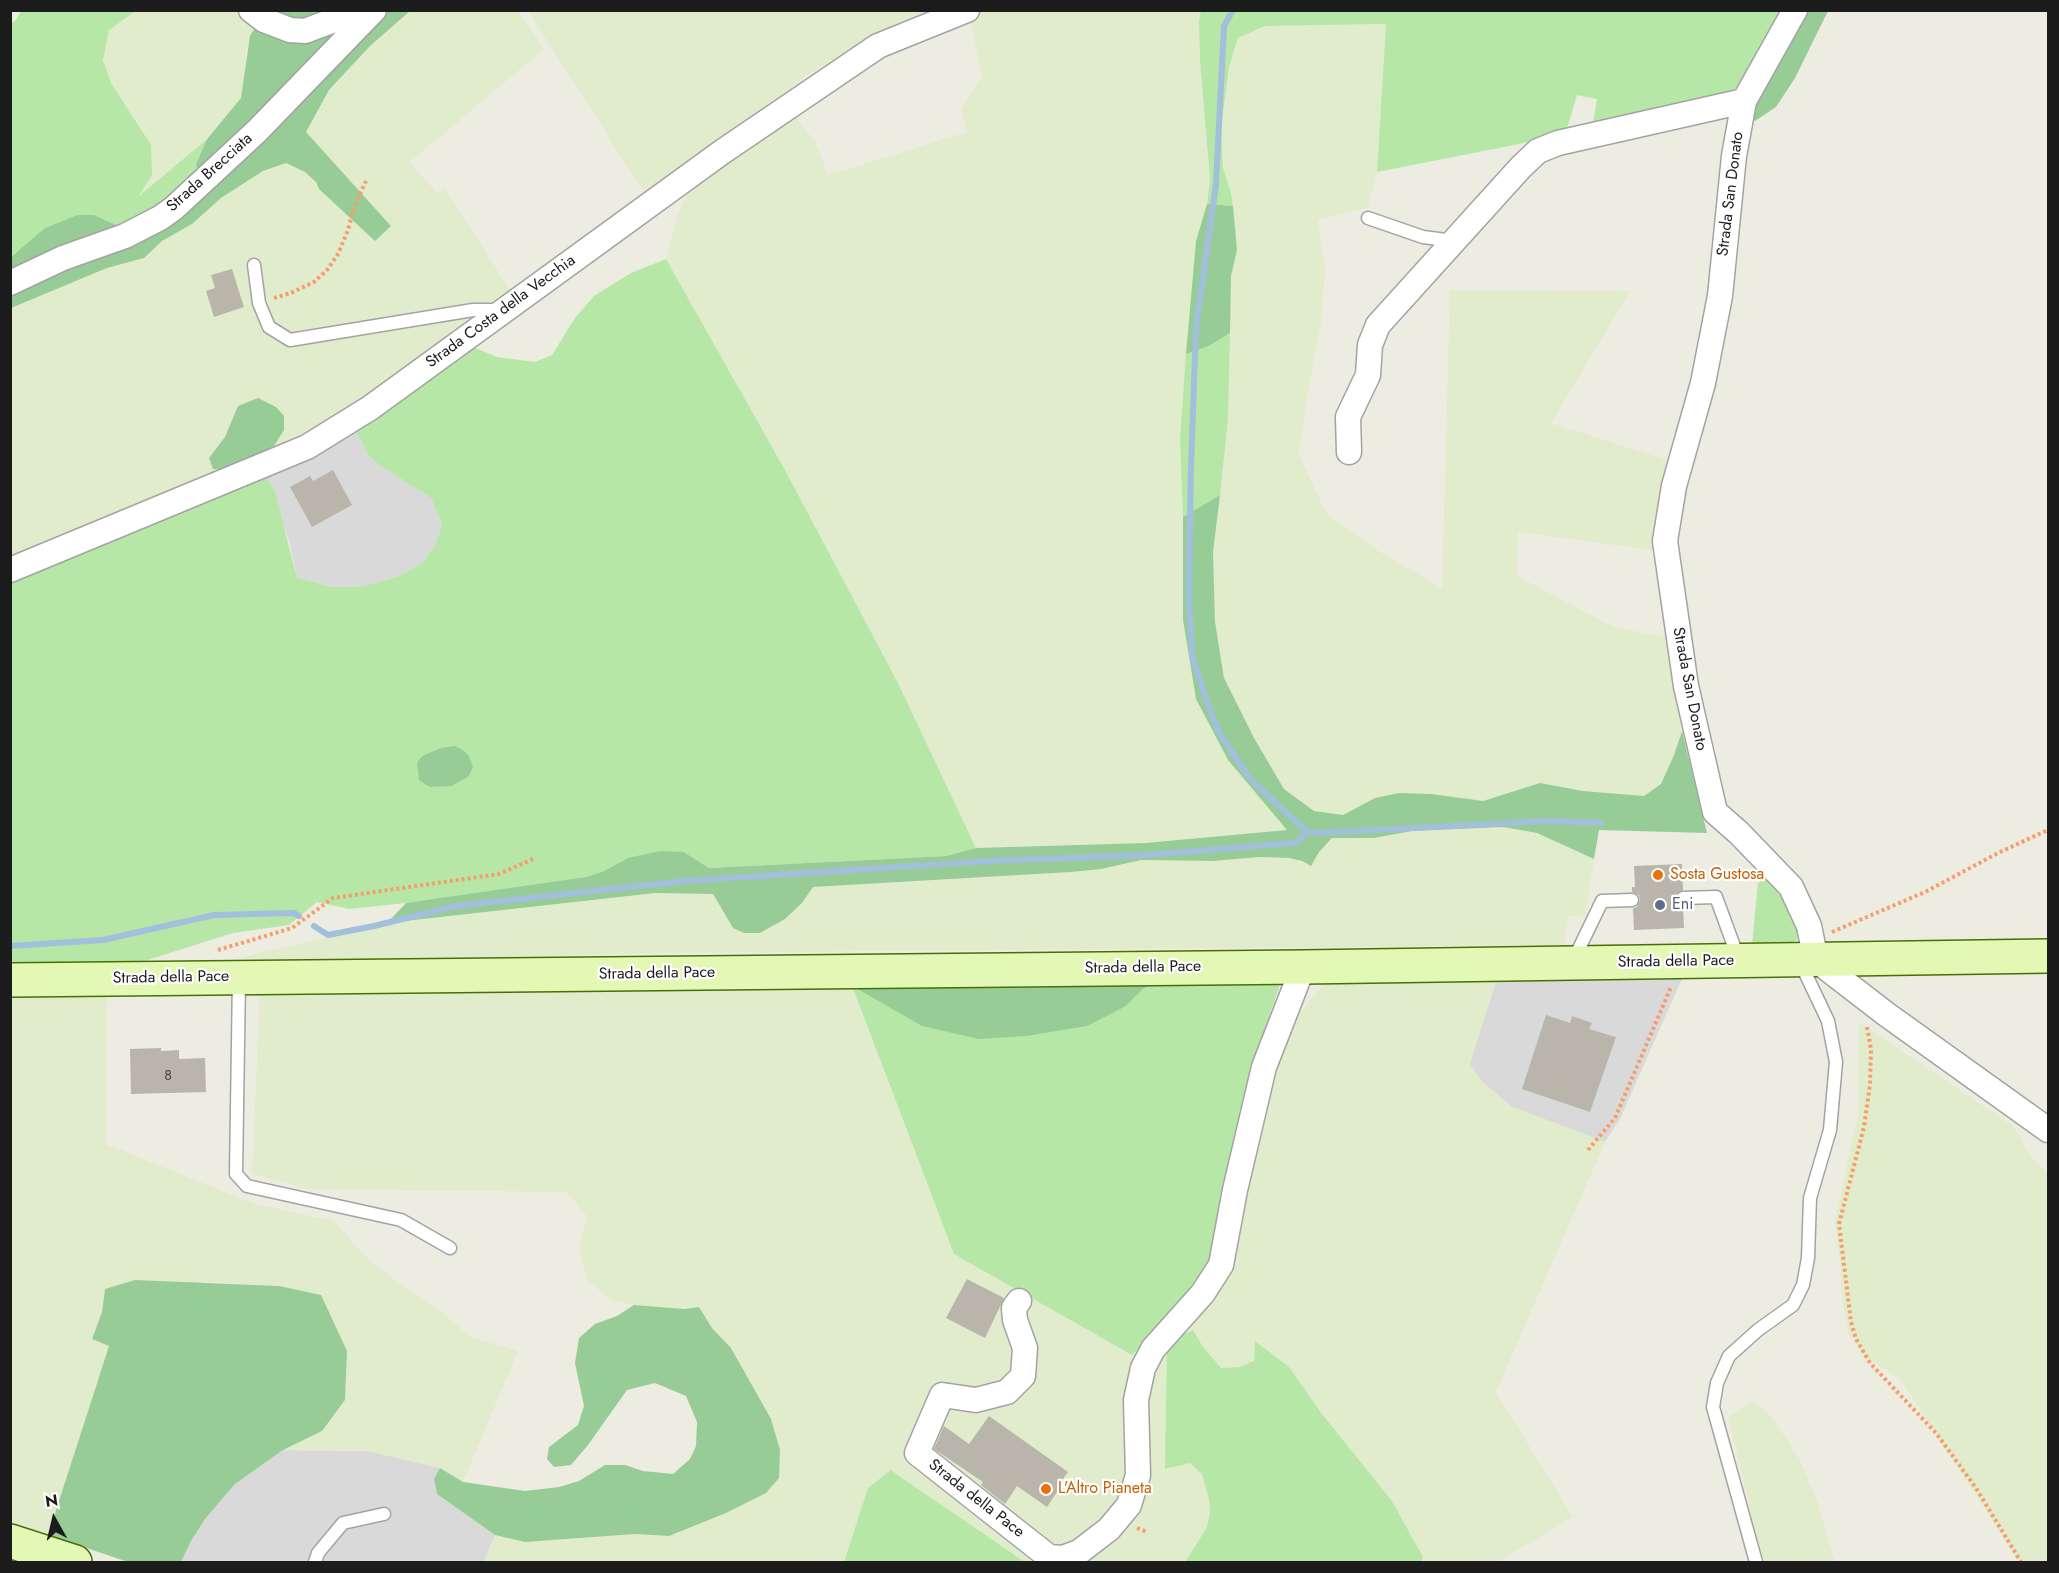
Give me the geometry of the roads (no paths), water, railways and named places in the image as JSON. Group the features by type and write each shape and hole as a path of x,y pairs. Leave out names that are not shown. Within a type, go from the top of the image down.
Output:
{"street":[{"path":"251,10 264,20 290,30 305,31 361,10"},
{"name":"Strada Brecciata","path":"10,283 63,258 125,236 174,208 257,131 374,10"},
{"name":"Strada Costa della Vecchia","path":"10,570 308,447 370,408 722,152 878,46 968,10"},
{"name":"Strada San Donato","path":"1795,10 1744,101 1734,156 1720,296 1703,383 1674,486 1665,541 1686,686 1715,812 1739,833 1791,887 1809,926 1809,953"},
{"path":"1349,452 1348,417 1368,375 1370,345 1378,325 1538,151 1558,143 1744,101"},
{"path":"1809,953 1861,994 2049,1130"},
{"name":"Strada della Pace","path":"10,980 1682,962 1739,961 1809,953 2049,956"},
{"name":"Strada della Pace","path":"1019,1301 1014,1308 1015,1320 1025,1348 1023,1376 1007,1392 975,1400 942,1395 917,1453 1049,1557 1063,1558 1079,1552 1101,1535 1129,1505 1138,1475 1136,1400 1143,1368 1153,1349 1203,1293 1221,1265 1235,1190 1264,1067 1303,967"},
{"path":"10,1541 75,1563"}],"lane":[{"path":"1368,218 1423,237 1454,241"},
{"path":"254,265 259,303 268,327 290,340 473,310 504,310"},
{"path":"1683,898 1716,897 1739,961"},
{"path":"1572,963 1602,901 1632,900"},
{"path":"1756,1563 1713,1407 1717,1383 1729,1356 1758,1330 1793,1305 1803,1285 1808,1258 1810,1198 1830,1130 1836,1062 1828,1021 1809,953"},
{"path":"239,977 236,1174 247,1186 401,1220 450,1248"},
{"path":"315,1563 318,1553 343,1523 384,1514"}],"waterway":[{"path":"1233,10 1224,26 1216,184 1196,328 1191,466 1189,594 1192,656 1220,734 1250,779 1307,832 1547,821 1601,823"},
{"path":"314,926 328,935 456,906 684,881 989,861 1145,855 1296,843 1307,832"},
{"path":"10,946 103,940 214,915 294,913 299,916"}],"place":[{"name":"Sosta Gustosa","path":"1658,875"},
{"name":"Eni","path":"1660,905"},
{"name":"L'Altro Pianeta","path":"1046,1489"}]}
